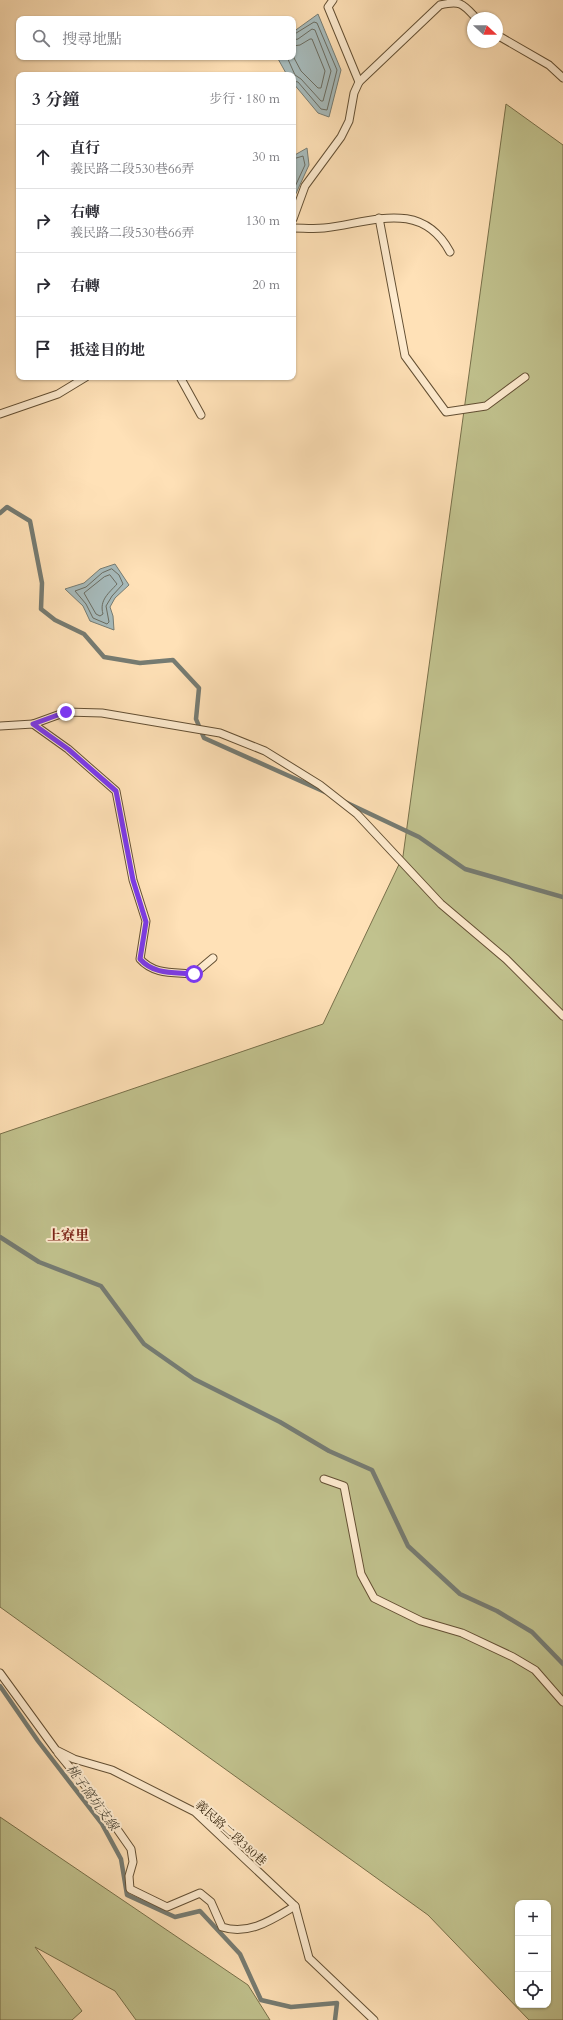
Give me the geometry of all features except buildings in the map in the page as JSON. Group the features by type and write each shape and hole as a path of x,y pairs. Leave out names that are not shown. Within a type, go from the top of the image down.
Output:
{"lane":[{"path":"333,0 328,7 359,82"},
{"path":"296,211 305,186 341,137 349,121 354,93 359,82 440,5 452,1 458,2 464,5 470,12"},
{"path":"503,38 550,65 563,78"},
{"path":"296,228 324,228 379,218 420,222 443,240 450,252"},
{"path":"379,218 405,356 446,412 486,406 526,377"},
{"path":"0,414 58,394 81,380"},
{"path":"182,380 201,416"},
{"path":"0,726 33,724 66,712 102,713 220,733 265,751 320,785 357,814 441,904 506,958 563,1016"},
{"path":"33,724 68,749 116,791 133,880 146,922 140,959 146,966 156,972 194,974 213,958"},
{"path":"324,1479 344,1486 361,1574 374,1598 421,1621 462,1633 513,1656 535,1670 563,1702"},
{"name":"義民路二段380巷","path":"0,1673 56,1750 74,1759 112,1770 195,1812 295,1906"},
{"path":"56,1750 96,1799 131,1849 133,1862 129,1876 130,1889 167,1907 200,1893 211,1902 222,1927 232,1930 260,1926 295,1906 309,1958 374,2020"}],"green space":[{"path":"506,104 563,145 563,2020 529,2020 517,2008 551,2008 551,1900 515,1900 515,2005 428,1915 0,1607 0,1134 323,1024 403,856"},
{"path":"0,1817 248,1985 270,2020 136,2020 115,1991 35,1947 82,2011 72,2020 0,2020"}],"water":[{"path":"318,14 341,70 329,117 318,113 296,87 296,72 285,72 279,60 296,60 296,30"},
{"path":"307,148 309,165 296,193 296,154"},
{"path":"115,564 129,585 115,598 110,607 113,616 114,630 90,621 83,606 65,589 84,583 100,569"}],"waterway":[{"path":"0,513 7,507 30,521 42,583 41,609 55,620 84,634 104,657 140,663 173,660 199,688 196,719 204,738 325,792"},
{"path":"345,802 419,837 465,869 563,897"},
{"path":"0,1237 39,1262 101,1286 144,1344 194,1379 280,1422 329,1451 372,1470 408,1546 460,1594 497,1611 532,1632 563,1664"},
{"name":"桃子窩坑支線","path":"0,1686 38,1741 102,1824 121,1859 127,1895 175,1917 200,1911 240,1954 261,2000 291,2007 337,2003 335,2020"}],"district":[{"name":"上寮里","path":"68,1235"}],"route":[{"path":"66,712 33,724 68,749 116,791 120,805 133,880 146,922 140,959 146,966 156,972 194,974"}]}
